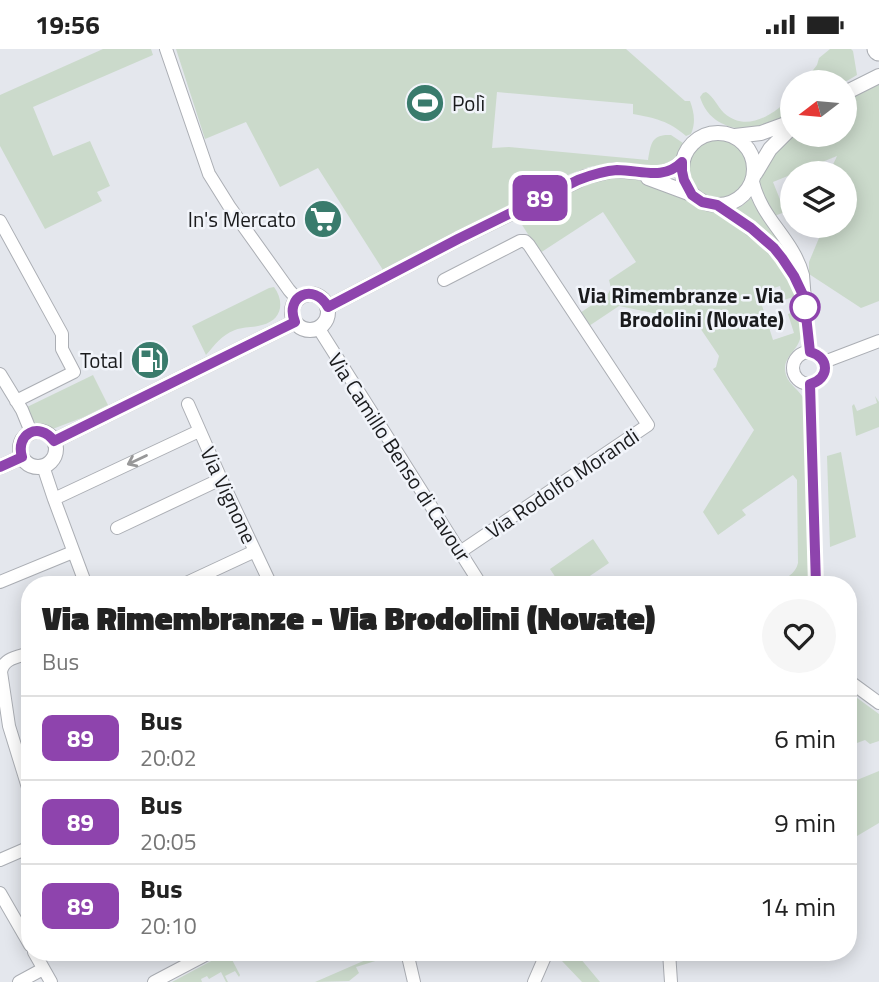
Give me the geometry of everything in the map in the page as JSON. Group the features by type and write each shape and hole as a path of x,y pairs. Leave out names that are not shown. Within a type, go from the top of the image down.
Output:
{"street":[{"path":"166,49 209,174 229,206 298,299"},
{"path":"858,86 879,76"},
{"path":"692,195 684,180 682,162 687,150 701,137 713,132 735,136 780,128"},
{"path":"735,136 751,151 756,194 763,210 800,263 810,352"},
{"path":"623,170 676,187 702,202 717,205 735,202 748,190 770,149 780,138"},
{"path":"328,307 571,183 594,174 623,170 658,174 673,169 682,162"},
{"path":"717,205 751,228 774,248 794,276 804,297"},
{"path":"0,221 62,334 62,349 74,372 16,401"},
{"name":"Via Rodolfo Morandi","path":"444,279 520,241 525,241 648,425 460,552"},
{"path":"312,294 322,298 328,307 328,317 318,329 305,330 295,322 292,313 292,307 298,299 312,294"},
{"path":"54,441 295,322"},
{"name":"Via Camillo Benso di Cavour","path":"318,329 475,576"},
{"path":"824,362 879,341"},
{"path":"810,352 819,355 824,362 825,370 817,382 801,382 793,371 799,356 810,352"},
{"path":"0,374 32,432"},
{"path":"810,384 816,576"},
{"name":"Via Vignone","path":"188,404 267,576"},
{"path":"54,499 199,431"},
{"path":"32,432 44,432 54,441 54,456 43,466 29,464 22,457 21,442 32,432"},
{"path":"0,467 22,457"},
{"path":"43,466 82,576"},
{"path":"117,528 221,479"},
{"path":"201,576 255,551"},
{"path":"0,582 73,552"},
{"path":"21,656 7,661 2,665 1,672 9,726 21,765"},
{"path":"857,687 879,703"},
{"path":"0,860 21,851"},
{"path":"1,898 21,930"},
{"path":"39,961 51,982"},
{"path":"154,982 194,961"},
{"path":"409,961 414,982"},
{"path":"534,982 543,961"},
{"path":"670,961 671,982"},
{"path":"19,982 43,969"}],"green space":[{"path":"103,49 151,49 153,55 33,107 53,156 90,141 110,186 97,192 102,201 45,229 0,146 0,95"},
{"path":"176,49 626,49 685,101 690,101 694,125 691,134 686,136 661,121 633,114 633,104 497,92 492,148 509,147 648,160 651,145 659,136 671,135 683,143 675,163 670,168 607,164 589,167 570,174 383,270 318,168 280,187 246,122 205,139"},
{"path":"830,49 851,49 856,70 813,70 819,58"},
{"path":"879,84 879,301 861,308 809,274 809,262 819,238 857,238 857,161 835,161 837,156 825,161 780,161 780,179 773,182 780,200 780,214 777,215 774,215 764,200 759,182 764,166 780,147 858,147 858,94"},
{"path":"703,93 711,96 724,113 733,119 742,122 761,119 780,107 780,120 758,128 727,126 704,107 700,97"},
{"path":"718,138 740,147 749,169 740,191 718,200 696,191 687,169 696,147"},
{"path":"611,177 635,180 669,191 704,208 716,210 771,249 779,259 796,296 784,300 780,286 758,293 773,340 794,333 788,314 800,310 800,339 787,360 785,369 787,379 806,402 811,576 788,576 798,563 797,480 793,475 742,510 746,515 718,535 703,512 754,430 713,369 719,356 696,322 619,306 589,326 580,313 608,294 611,288 609,280 636,262 603,212 540,253 517,217 591,181"},
{"path":"751,198 784,249 731,210 742,206"},
{"path":"274,287 280,299 280,310 274,319 269,323 230,332 206,355 192,326"},
{"path":"93,375 108,405 84,417 50,430 38,425 25,408"},
{"path":"875,396 879,402 879,427 856,436 852,406 854,404 857,411 877,403"},
{"path":"841,452 856,537 830,547 827,456"},
{"path":"593,539 609,563 590,576 555,576 550,569"},
{"path":"857,698 879,714 879,741 870,744 865,740 857,743"},
{"path":"879,771 879,823 857,836 857,780"},
{"path":"211,961 233,961 240,975 239,977 235,971 225,976 228,982 221,972 209,979 207,976 201,979 202,982 172,982"},
{"path":"363,961 375,961 356,967 359,973 349,981 315,982"},
{"path":"562,961 582,961 600,982 582,982"}],"bus line":[{"name":"89","path":"0,467 22,457 21,442 32,432 44,432 54,441 295,322 292,318 292,307 302,296 317,295 328,307 578,180 614,170 665,173 682,162 684,180 692,195 702,202 717,205 751,228 774,248 794,276 804,297 810,352 821,358 825,367 822,377 810,384 816,576"}],"place":[{"name":"Polì","path":"425,103"},
{"name":"In's Mercato","path":"323,219"},
{"name":"Via Rimembranze - Via Brodolini (Novate)","path":"805,307"},
{"name":"Total","path":"150,360"}]}
